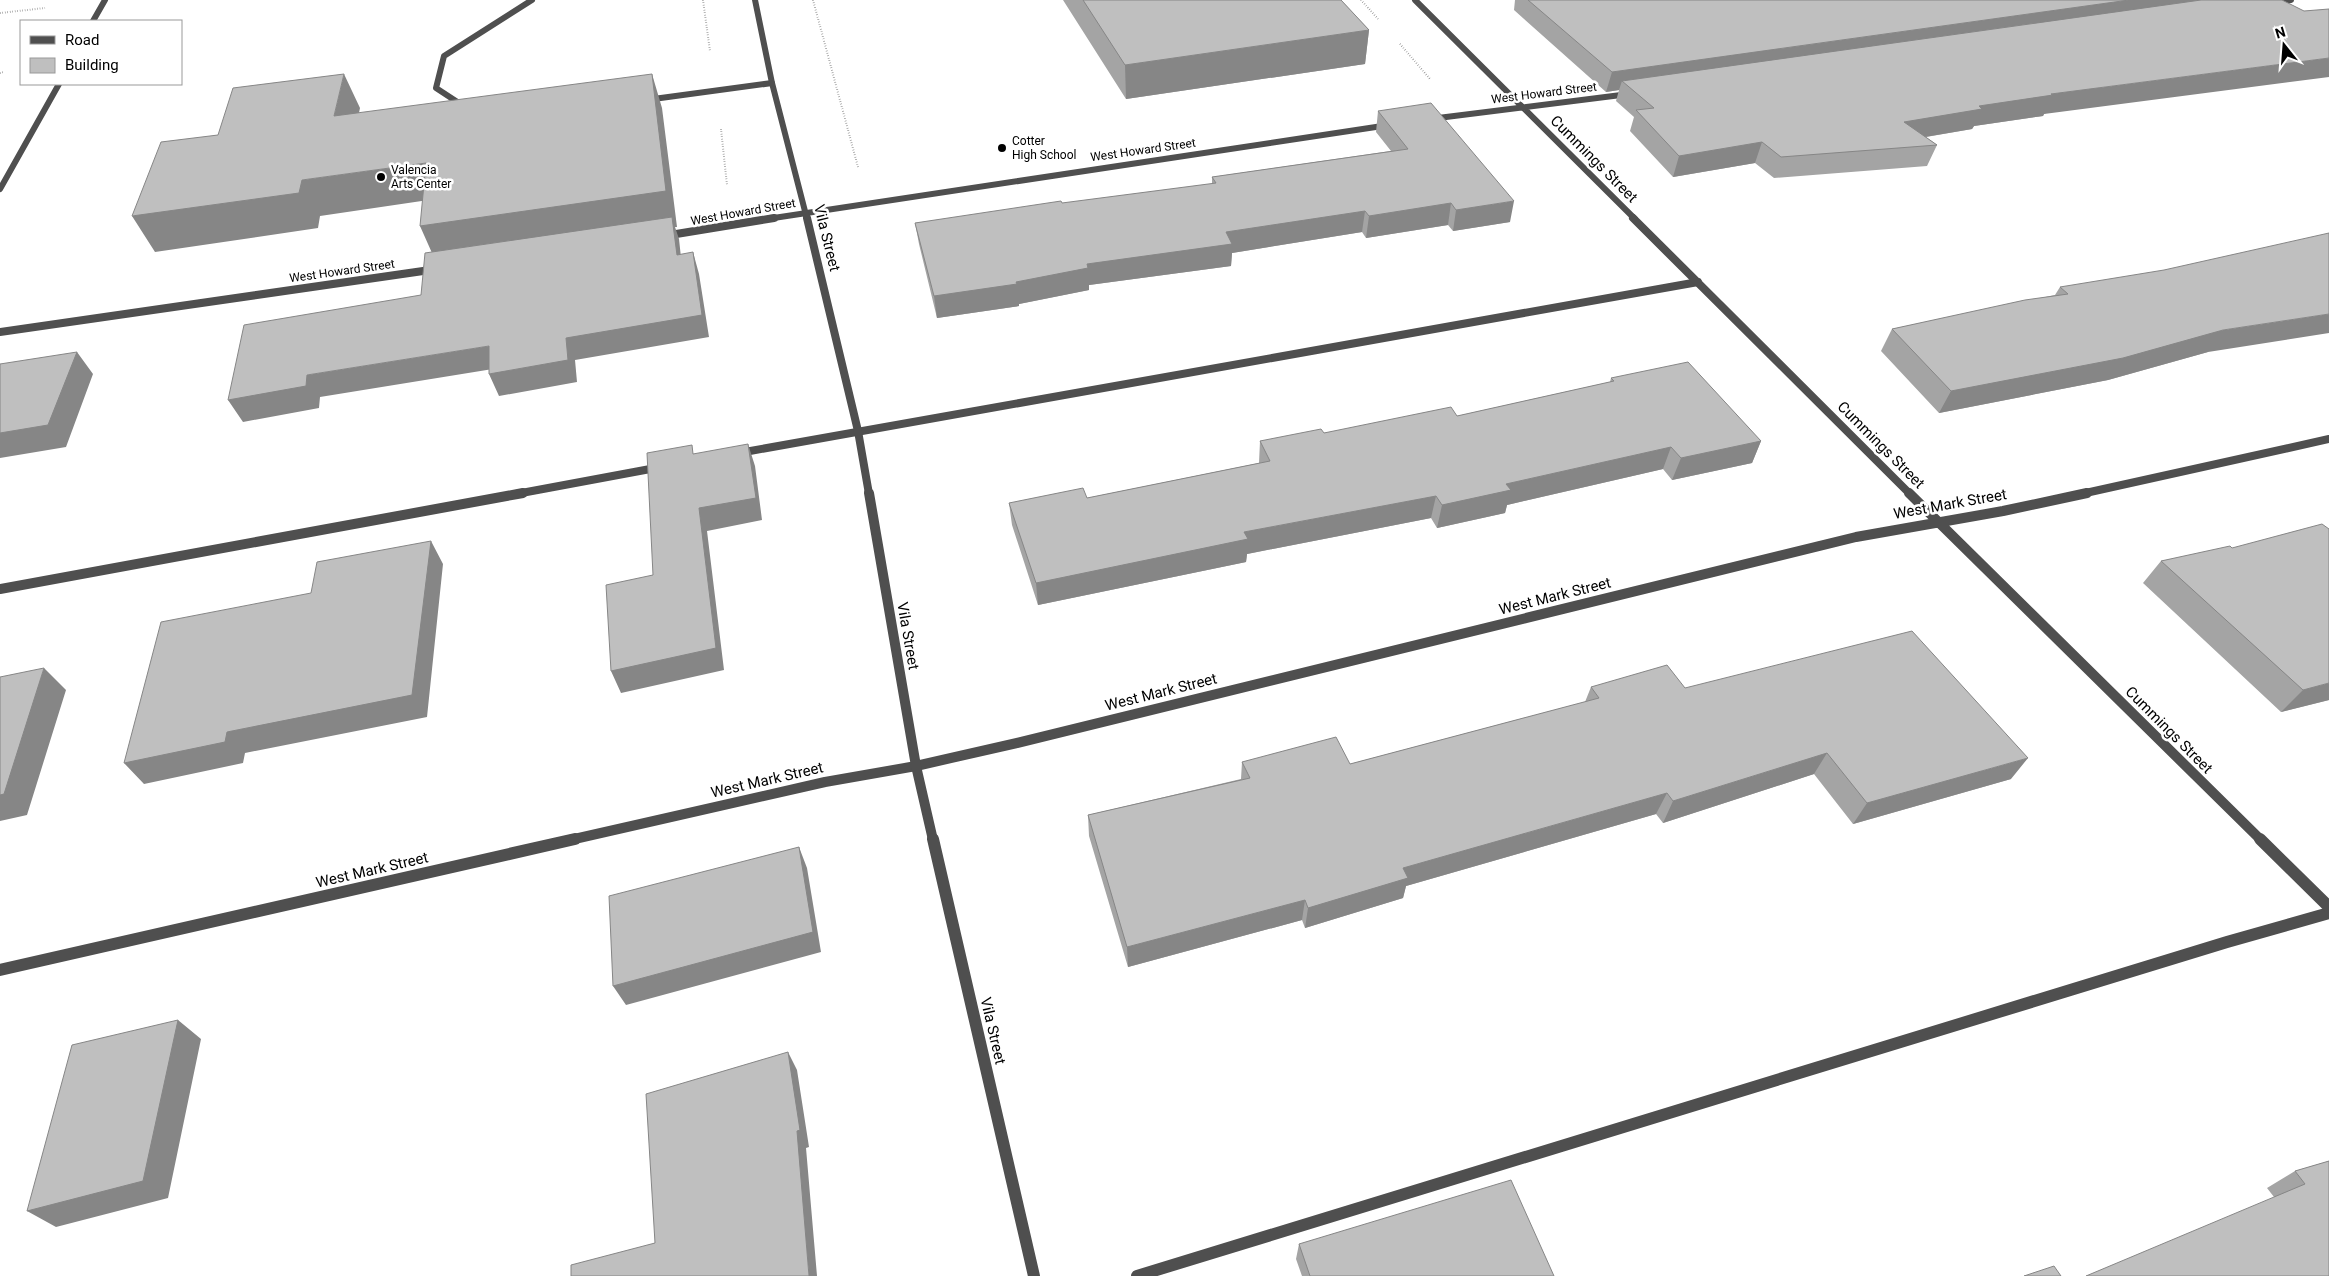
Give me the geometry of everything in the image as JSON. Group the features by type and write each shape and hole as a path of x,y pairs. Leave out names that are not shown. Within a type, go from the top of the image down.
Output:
{"street":[{"path":"94,20 105,0"},
{"path":"475,114 436,88 444,56 532,0"},
{"name":"Vila Street","path":"756,0 772,83 858,431 916,766 1034,1276"},
{"name":"Cummings Street","path":"1415,0 2329,907"},
{"path":"2261,4 2291,0"},
{"path":"637,102 772,83"},
{"path":"0,189 58,85"},
{"name":"West Howard Street","path":"1421,120 1642,92"},
{"name":"West Howard Street","path":"654,237 805,212 1401,123"},
{"name":"West Howard Street","path":"0,332 449,267"},
{"path":"732,454 1698,282"},
{"name":"West Mark Street","path":"0,970 825,782 916,766 1856,537 2003,511 2329,439"},
{"path":"0,589 673,465"},
{"path":"1137,1276 2228,942 2329,913"}],"path":[{"path":"813,0 858,169"},
{"path":"1362,0 1380,21"},
{"path":"0,13 45,8"},
{"path":"1398,43 1435,85"},
{"path":"0,73 4,72"}],"building":[{"path":"1083,0 1341,0 1369,30 1125,65"},
{"path":"1528,0 2129,0 1612,72"},
{"path":"2201,0 2282,0 2304,11 2329,9 2329,58 2051,94 2053,95 1979,106 1982,109 1904,122 1937,145 1781,157 1762,142 1679,156 1636,110 1654,108 1622,81"},
{"path":"344,74 334,116 652,74 666,191 420,226 426,163 302,180 299,193 132,216 161,142 218,135 233,88"},
{"path":"1431,103 1514,201 1456,210 1451,203 1369,216 1365,211 1226,232 1232,244 1087,264 1088,268 1016,282 1017,284 934,296 915,223 1061,201 1062,203 1216,183 1212,177 1408,149 1378,111"},
{"path":"672,217 677,255 693,252 702,315 566,338 568,360 489,374 489,346 307,375 306,386 228,400 244,325 421,295 425,253"},
{"path":"2329,233 2329,314 2223,330 2123,358 1951,391 1892,329 2025,300 2068,294 2060,287 2164,270"},
{"path":"77,352 48,425 0,433 0,364"},
{"path":"1688,362 1761,441 1681,458 1671,447 1506,484 1511,490 1442,505 1436,496 1244,532 1248,539 1036,583 1009,503 1083,488 1087,498 1270,461 1260,441 1321,429 1324,433 1451,407 1457,416 1614,381 1611,378"},
{"path":"748,444 756,498 699,508 716,648 611,671 606,585 653,575 647,453 692,445 693,454"},
{"path":"2322,524 2329,529 2329,683 2303,690 2161,561 2230,546 2232,548"},
{"path":"431,541 412,695 227,732 225,742 124,763 161,622 311,593 317,562"},
{"path":"1912,631 2028,758 1867,803 1827,753 1673,801 1667,793 1403,868 1408,878 1308,908 1305,900 1127,947 1088,815 1250,778 1242,762 1336,737 1350,764 1599,698 1591,687 1667,665 1685,688"},
{"path":"44,668 4,794 0,795 0,677"},
{"path":"799,847 813,932 613,986 609,896"},
{"path":"178,1020 143,1181 27,1211 72,1045"},
{"path":"788,1052 800,1130 797,1131 809,1276 571,1276 571,1265 655,1243 646,1094"},
{"path":"2329,1161 2329,1276 2086,1276 2305,1184 2295,1171"},
{"path":"1511,1180 1554,1276 1310,1276 1299,1244"},
{"path":"2054,1266 2061,1276 2024,1276"}],"place":[{"name":"Cotter High School","path":"1002,148"},
{"name":"Valencia Arts Center","path":"381,177"}]}
